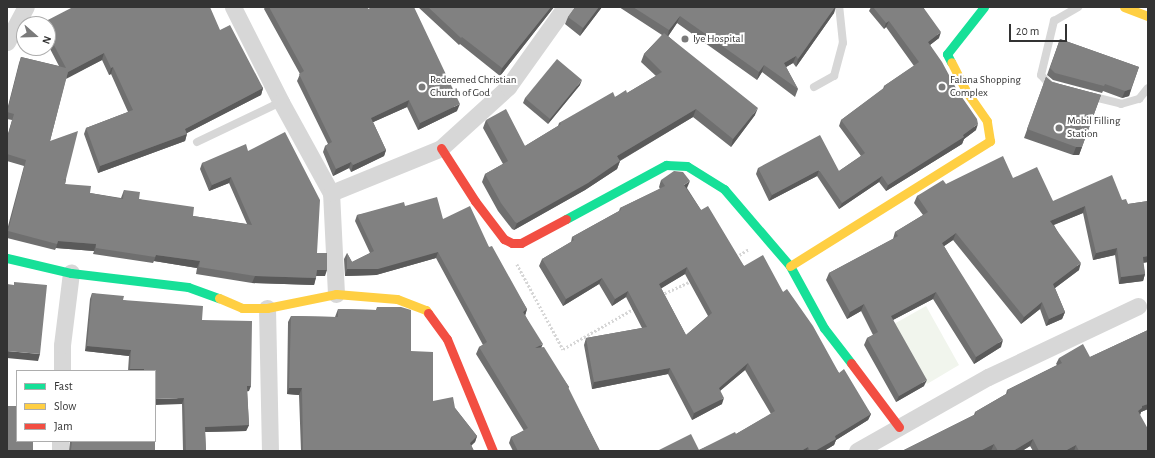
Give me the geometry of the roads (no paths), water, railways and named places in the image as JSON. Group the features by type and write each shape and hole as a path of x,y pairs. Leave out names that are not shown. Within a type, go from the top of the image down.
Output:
{"street":[{"path":"7,42 26,7"},
{"path":"233,7 281,102 331,193 336,294"},
{"path":"331,193 441,148 508,87 565,7"},
{"path":"790,266 990,141 987,121 965,89 947,54 984,7"},
{"path":"1124,7 1148,16"},
{"path":"441,148 475,201 504,239 512,243 521,243 666,165 687,166 724,189 790,266 824,328 899,427"},
{"path":"7,258 71,273 188,287 242,308 267,308 336,294 397,299 426,310 448,339 483,430 493,451"},
{"path":"62,370 62,345 71,273"},
{"path":"857,451 988,377 1138,306"},
{"path":"267,308 270,451"}],"lane":[{"path":"814,87 834,76 843,42 839,7"},
{"path":"1065,89 1050,85 1041,75 1054,21 1078,7"},
{"path":"1079,93 1121,104 1139,99 1148,88"},
{"path":"197,142 281,102"}],"place":[{"name":"Iye Hospital","path":"685,39"},
{"name":"Redeemed Christian Church of God","path":"422,87"},
{"name":"Falana Shopping Complex","path":"942,87"},
{"name":"Mobil Filling Station","path":"1059,128"}]}
